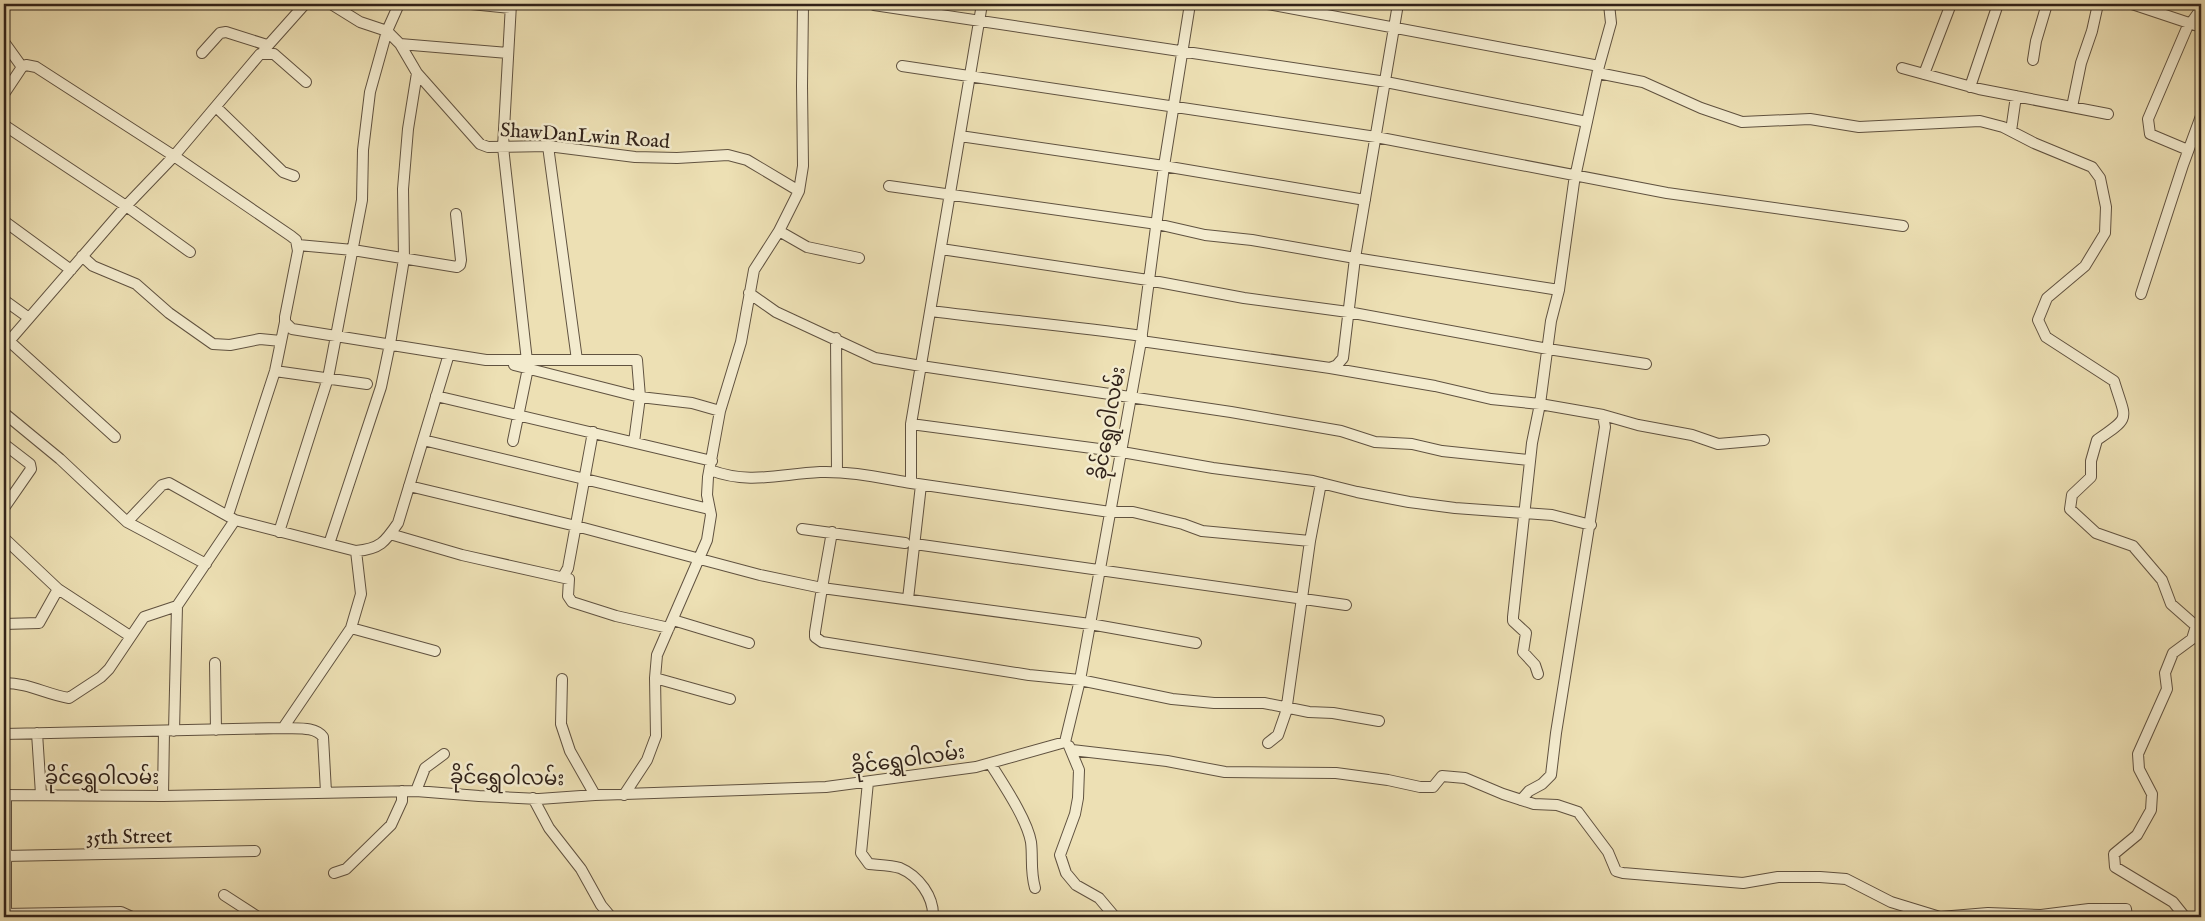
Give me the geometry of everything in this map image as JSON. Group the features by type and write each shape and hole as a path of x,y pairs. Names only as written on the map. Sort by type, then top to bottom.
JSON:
{"street":[{"path":"115,437 6,344 126,206 174,156 305,4"},
{"name":"ShawDanLwin Road","path":"331,4 360,22 387,31 400,44 417,73 480,144 488,147 548,146 635,157 678,158 728,155 747,160 799,191"},
{"path":"279,532 328,378 362,200 362,150 370,92 387,31 399,4"},
{"path":"471,4 511,6 503,147 528,364 513,441"},
{"path":"624,794 648,760 656,736 655,678 657,655 707,540 711,515 706,495 720,411 740,342 754,270 779,231 799,191 804,166 802,86 803,4"},
{"path":"908,599 910,543 916,484 911,424 982,4"},
{"name":"ခိုင်ရွှေဝါလမ်း","path":"5,795 163,796 416,791 533,798 826,787 976,767 1065,742 1080,680 1142,339 1164,166 1184,53 1190,4"},
{"path":"1268,4 1394,27 1599,69 1643,82 1701,108 1742,122 1810,119 1859,126 1980,121 2011,131 2092,167 2100,178 2106,207 2105,233 2085,266 2047,298 2038,320 2046,338 2114,381 2124,416 2123,422 2097,440 2091,461 2091,477 2072,495 2070,509 2096,533 2132,546 2162,580 2171,604 2196,626 2192,639 2173,653 2165,672 2167,689 2138,754 2139,769 2152,794 2151,810 2137,835 2114,854 2115,867 2173,902 2185,917"},
{"path":"1330,368 1337,365 1343,358 1355,258 1398,4"},
{"path":"1538,674 1535,665 1523,653 1526,633 1513,621 1523,512 1548,349 1550,320 1559,290 1576,176 1587,122 1611,23 1609,4"},
{"path":"1924,74 1951,4"},
{"path":"1970,87 1998,4"},
{"path":"2033,60 2036,41 2047,4"},
{"path":"2072,107 2081,63 2092,31 2098,4"},
{"path":"2132,4 2194,24"},
{"path":"874,5 1386,82 1587,122"},
{"path":"2188,150 2150,134 2148,119 2201,9"},
{"path":"202,53 220,33 226,32 268,45"},
{"path":"4,42 22,67"},
{"path":"400,44 508,53"},
{"path":"260,54 274,54 306,82"},
{"path":"4,94 22,67 26,65 36,67 174,156 278,227 296,240 298,244 275,371 232,518 206,564 177,606 163,796"},
{"path":"902,66 1376,137 1667,193 1903,226"},
{"path":"1902,68 1970,87 2108,114"},
{"path":"329,544 381,387 390,344 404,259 402,208 408,129 417,73"},
{"path":"2011,131 2016,96"},
{"path":"216,107 283,172 294,176"},
{"path":"2141,294 2188,150 2197,140 2201,116"},
{"path":"4,125 126,206 190,252"},
{"path":"960,136 1164,166 1366,200"},
{"path":"548,146 577,360"},
{"path":"890,186 1054,211 1157,224 1205,235 1252,240 1559,290"},
{"path":"298,244 352,250 457,267 460,265 456,214"},
{"path":"4,221 71,270"},
{"path":"779,231 808,247 859,258"},
{"path":"941,249 1148,280 1244,298 1348,312 1548,349 1646,364"},
{"path":"82,256 93,266 136,284 170,313 213,344 230,345 260,339 281,341"},
{"path":"749,293 776,312 836,338 875,358 1341,431 1375,442 1412,444 1442,451 1530,460"},
{"path":"4,300 29,318"},
{"path":"931,310 998,320 1086,328 1142,339 1330,368 1435,386 1491,399 1540,404 1603,415 1638,425 1692,435 1718,444 1764,440"},
{"path":"285,322 292,328 496,361 528,364 577,360 637,360 640,397 634,442"},
{"path":"836,338 837,472"},
{"path":"127,522 162,485 168,483 232,518 279,532 356,551 368,550 384,543 398,523 448,354"},
{"path":"528,364 640,397 692,403 720,411"},
{"path":"275,371 367,384"},
{"path":"436,396 634,442 711,466 726,476 745,479 837,472 1110,512 1133,512 1183,524 1202,531 1310,540"},
{"path":"4,413 60,459 127,522 206,564"},
{"path":"1521,800 1529,791 1542,784 1551,775 1556,734 1591,525 1605,427 1603,415"},
{"path":"911,424 1122,452 1212,468 1321,482 1357,492 1409,502 1455,508 1552,514 1591,525"},
{"path":"563,577 568,568 593,432"},
{"path":"422,440 709,508"},
{"path":"4,444 30,464 31,469 4,508"},
{"path":"1268,743 1278,735 1286,708 1310,540 1321,482"},
{"path":"409,486 576,526 760,575 822,588 1090,624 1196,642"},
{"path":"802,529 1100,569 1172,582 1346,605"},
{"path":"832,532 814,632 815,636 822,642 1080,680 1172,699 1214,703 1264,703 1286,708 1379,721"},
{"path":"390,534 462,555 569,579 568,596 572,602 616,616 671,624 750,643"},
{"path":"4,538 58,589 130,636"},
{"path":"283,728 351,628 361,594 356,551"},
{"path":"4,624 39,624 58,589"},
{"path":"4,683 20,683 55,696 69,698 101,677 109,669 144,617 177,606"},
{"path":"351,628 435,651"},
{"path":"215,663 216,730"},
{"path":"655,678 730,699"},
{"path":"562,679 561,724 570,751 595,795"},
{"path":"4,734 283,728 313,730 322,735 326,792"},
{"path":"37,733 41,794"},
{"path":"1065,742 1072,750 1079,770 1078,798 1060,855 1066,873 1076,885 1099,898 1115,917"},
{"path":"1072,750 1167,761 1225,772 1336,773 1388,780 1420,787 1433,786 1442,776 1465,778 1534,804 1558,805 1578,812 1608,852 1616,872 1623,874 1743,883 1778,877 1820,877 1846,880 1891,902 1940,917 1988,913 2041,915 2089,909 2126,908 2127,917"},
{"path":"416,791 425,768 444,754"},
{"path":"990,763 1009,794 1031,841 1031,872 1035,888"},
{"path":"868,782 861,853 869,864 900,868 920,881 934,907 933,917"},
{"path":"334,873 346,869 391,825 402,801 402,791"},
{"path":"5,795 5,915 121,912 132,917"},
{"path":"533,798 549,828 581,869 601,905 611,917"},
{"name":"35th Street","path":"5,856 255,851"},
{"path":"224,895 258,917"}]}
